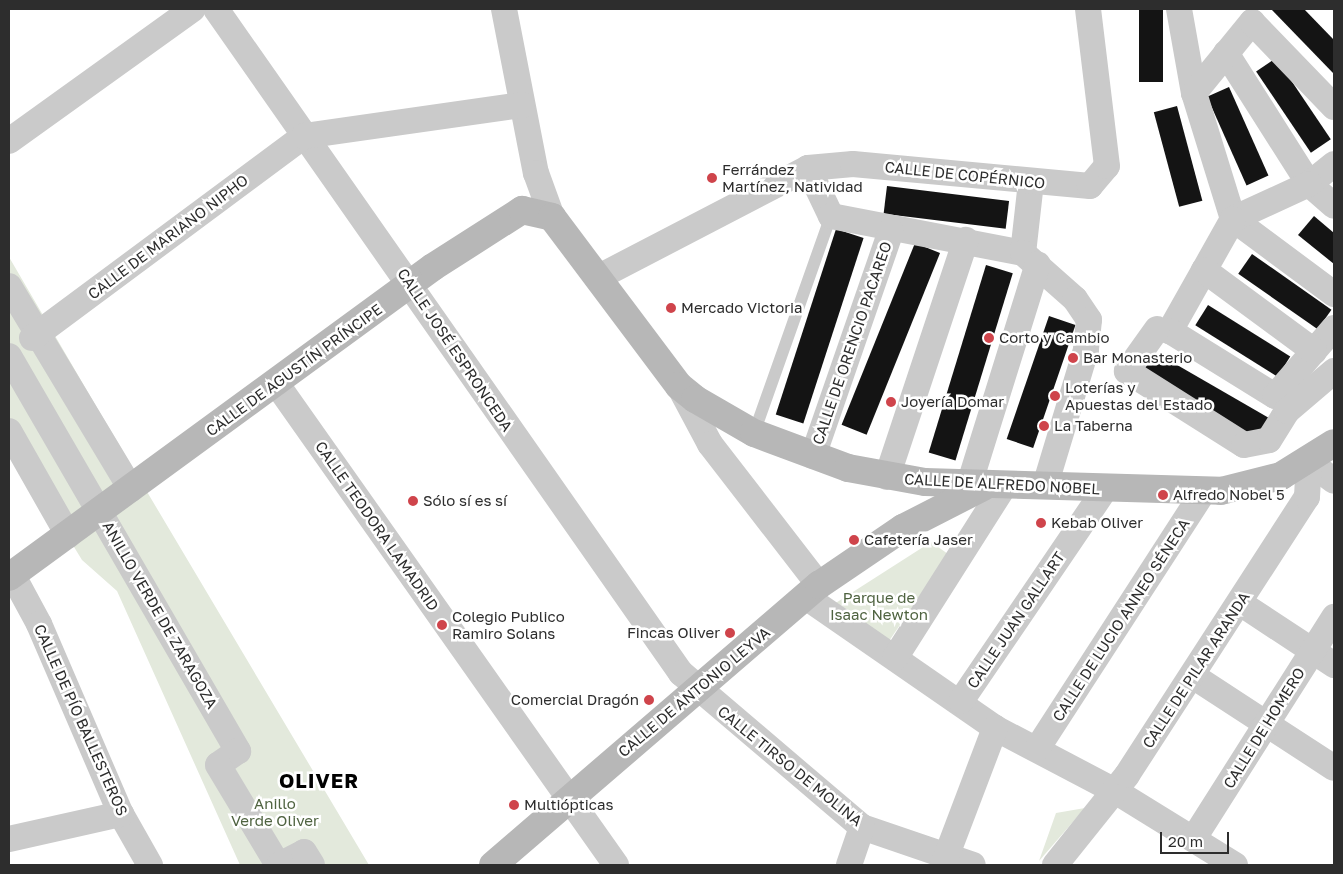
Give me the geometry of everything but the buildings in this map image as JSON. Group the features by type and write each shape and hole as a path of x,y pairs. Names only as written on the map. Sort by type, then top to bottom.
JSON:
{"street":[{"path":"9,141 194,9"},
{"name":"CALLE JOSÉ ESPRONCEDA","path":"216,9 696,689"},
{"path":"504,9 536,174 552,217"},
{"name":"CALLE DE COPÉRNICO","path":"596,278 808,168 853,164 1090,186 1107,166 1088,9"},
{"path":"1179,9 1194,93 1233,219 1334,294"},
{"path":"1194,93 1226,53 1246,16 1334,107"},
{"path":"1226,53 1309,184 1334,206"},
{"path":"304,136 522,105"},
{"name":"CALLE DE MARIANO NIPHO","path":"34,336 304,136"},
{"path":"1334,164 1309,184 1233,219 1204,270 1163,330 1127,371 1244,445 1269,440 1287,412 1334,371"},
{"path":"808,168 831,216 891,230 966,240 1031,259 1075,298 1089,320 1086,350 1045,486"},
{"path":"536,174 522,210 552,217"},
{"path":"895,658 987,484 1031,259 1031,182"},
{"name":"CALLE DE AGUSTÍN PRÍNCIPE","path":"10,576 409,285 522,210"},
{"name":"CALLE DE ALFREDO NOBEL","path":"552,217 679,386 718,415 813,456 893,479 1105,489 1204,491 1262,483 1309,462 1334,443"},
{"name":"CALLE DE ORENCIO PACAREO","path":"813,456 891,230"},
{"path":"903,528 913,505 893,479 966,240"},
{"path":"1204,270 1314,351"},
{"path":"9,286 34,336 131,489"},
{"path":"1163,330 1275,396 1334,328"},
{"name":"ANILLO VERDE DE ZARAGOZA","path":"9,356 238,751 218,765 279,865 304,852 312,865"},
{"name":"CALLE TEODORA LAMADRID","path":"276,383 568,800 616,865"},
{"path":"679,386 710,444 812,591 895,658 961,701 995,728 1115,791 1235,865"},
{"path":"9,431 68,535"},
{"path":"1309,462 1334,481"},
{"name":"CALLE DE PILAR ARANDA","path":"1055,865 1115,791 1193,676 1307,497 1309,462"},
{"name":"CALLE DE ANTONIO LEYVA","path":"493,865 812,591 903,528 987,484"},
{"name":"CALLE JUAN GALLART","path":"961,701 1105,489"},
{"name":"CALLE DE LUCIO ANNEO SÉNECA","path":"1037,749 1204,491"},
{"name":"CALLE DE PÍO BALLESTEROS","path":"10,576 39,624 121,814 150,865"},
{"path":"1240,603 1334,665"},
{"name":"CALLE DE HOMERO","path":"1194,838 1334,617"},
{"path":"1193,676 1268,723 1334,768"},
{"name":"CALLE TIRSO DE MOLINA","path":"696,689 862,826 945,860 973,865"},
{"path":"945,860 995,728"},
{"path":"9,839 121,814"},
{"path":"849,865 862,826"}],"lane":[{"path":"754,432 831,216"}],"green space":[{"name":"Anillo Verde Oliver","path":"9,257 369,865 240,865 117,591 82,560 9,441"},
{"name":"Parque de Isaac Newton","path":"931,542 948,554 887,644 831,606"},
{"path":"1085,808 1039,861 1056,813"}],"place":[{"name":"Ferrández Martínez, Natividad","path":"712,178"},
{"name":"Mercado Victoria","path":"671,308"},
{"name":"Corto y Cambio","path":"989,338"},
{"name":"Bar Monasterio","path":"1073,358"},
{"name":"Loterías y Apuestas del Estado","path":"1055,396"},
{"name":"Joyería Domar","path":"891,402"},
{"name":"La Taberna","path":"1044,426"},
{"name":"Alfredo Nobel 5","path":"1163,495"},
{"name":"Sólo sí es sí","path":"413,501"},
{"name":"Kebab Oliver","path":"1041,523"},
{"name":"Cafetería Jaser","path":"854,540"},
{"name":"Colegio Publico Ramiro Solans","path":"442,625"},
{"name":"Fincas Oliver","path":"730,633"},
{"name":"Comercial Dragón","path":"649,700"},
{"name":"Multiópticas","path":"514,805"}],"district":[{"name":"OLIVER","path":"319,780"}]}
